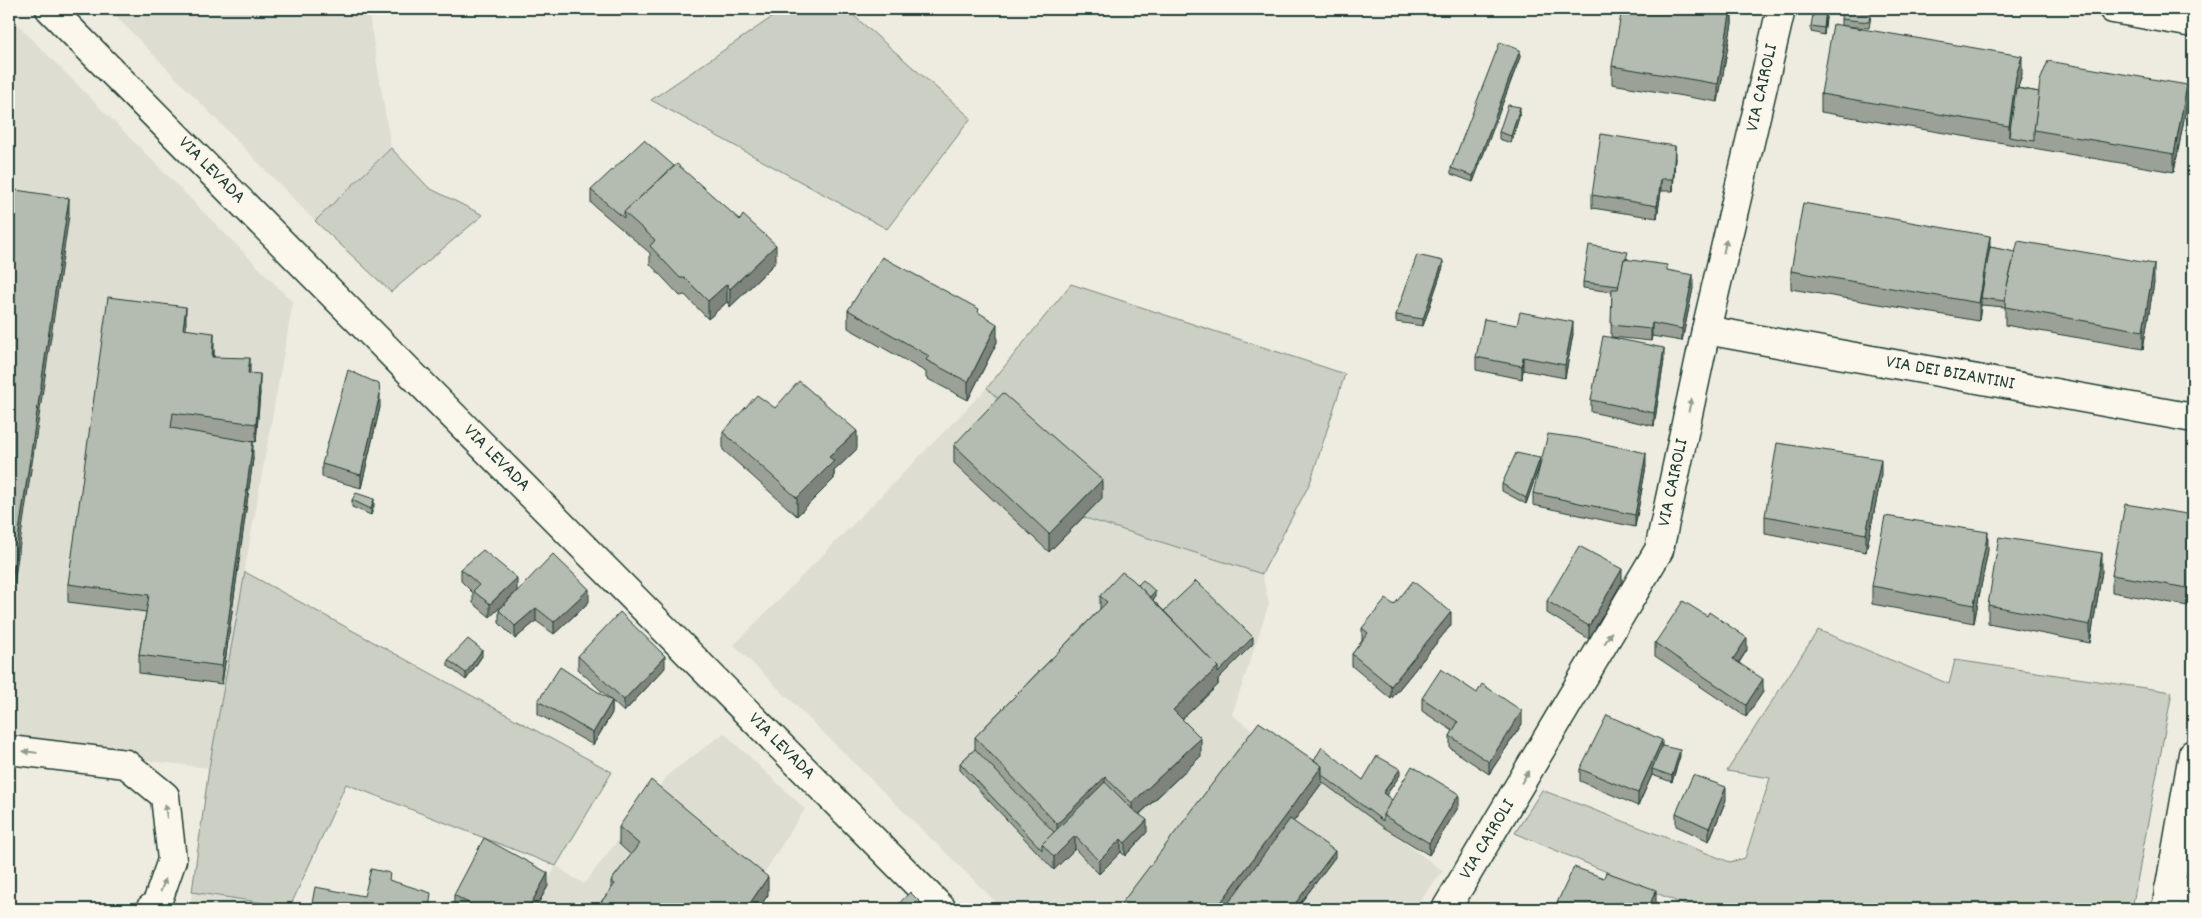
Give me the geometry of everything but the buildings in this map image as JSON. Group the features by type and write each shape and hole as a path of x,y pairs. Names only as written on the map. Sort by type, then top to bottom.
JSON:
{"street":[{"name":"VIA LEVADA","path":"50,9 942,909"},
{"name":"VIA CAIROLI","path":"1446,909 1660,550 1706,330 1781,9"},
{"path":"2113,9 2193,24"},
{"name":"VIA DEI BIZANTINI","path":"1706,330 2193,418"},
{"path":"9,750 126,764 164,796 172,860 157,903 150,909"},
{"path":"2176,897 2193,754"}],"shaded area":[{"path":"109,9 368,9 391,148 315,221"},
{"path":"784,9 846,9 971,118 887,229 651,100"},
{"path":"9,16 293,302 209,768 9,744"},
{"path":"391,148 429,188 483,215 391,292 315,221"},
{"path":"1071,284 1345,374 1310,483 1262,574 1082,517 1101,498 987,388"},
{"path":"987,388 1102,498 1083,518 1262,574 1269,604 1232,715 1443,871 1414,909 1003,909 734,645"},
{"path":"245,572 612,772 556,866 346,784 290,907 192,892 209,768"},
{"path":"1818,630 1949,684 1955,660 2172,692 2132,909 1694,909 1515,833 1542,790 1730,862 1745,858 1770,778 1727,771"},
{"path":"724,733 805,809 741,909 533,909 556,866 584,884 669,774"},
{"path":"192,892 290,907 302,909 190,909"}]}
